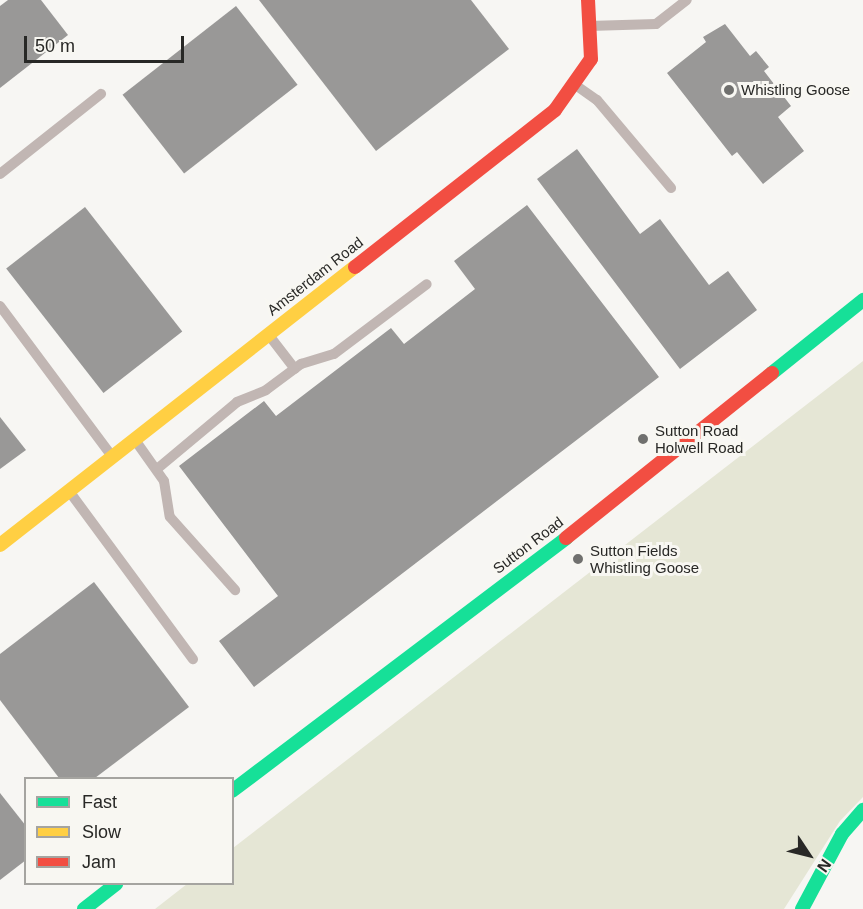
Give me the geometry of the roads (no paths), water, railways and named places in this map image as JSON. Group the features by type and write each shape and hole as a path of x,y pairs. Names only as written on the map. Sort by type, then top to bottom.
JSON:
{"street":[{"name":"Amsterdam Road","path":"0,545 555,110 591,59 588,0"},
{"name":"Sutton Road","path":"234,789 605,508 863,300"},
{"name":"Sutton Road","path":"839,318 863,311"},
{"path":"802,909 842,834 863,810"},
{"path":"84,909 115,885"}],"lane":[{"path":"589,26 656,24 687,0"},
{"path":"573,84 597,100 671,188"},
{"path":"0,174 101,94"},
{"path":"157,470 237,402 266,390 295,369 334,354 427,285"},
{"path":"0,306 113,456"},
{"path":"268,334 295,369"},
{"path":"134,440 164,481 170,517 234,591"},
{"path":"69,491 193,659"}],"place":[{"name":"Whistling Goose","path":"729,90"},
{"name":"Sutton Road Holwell Road","path":"643,439"},
{"name":"Sutton Fields Whistling Goose","path":"578,559"}]}
